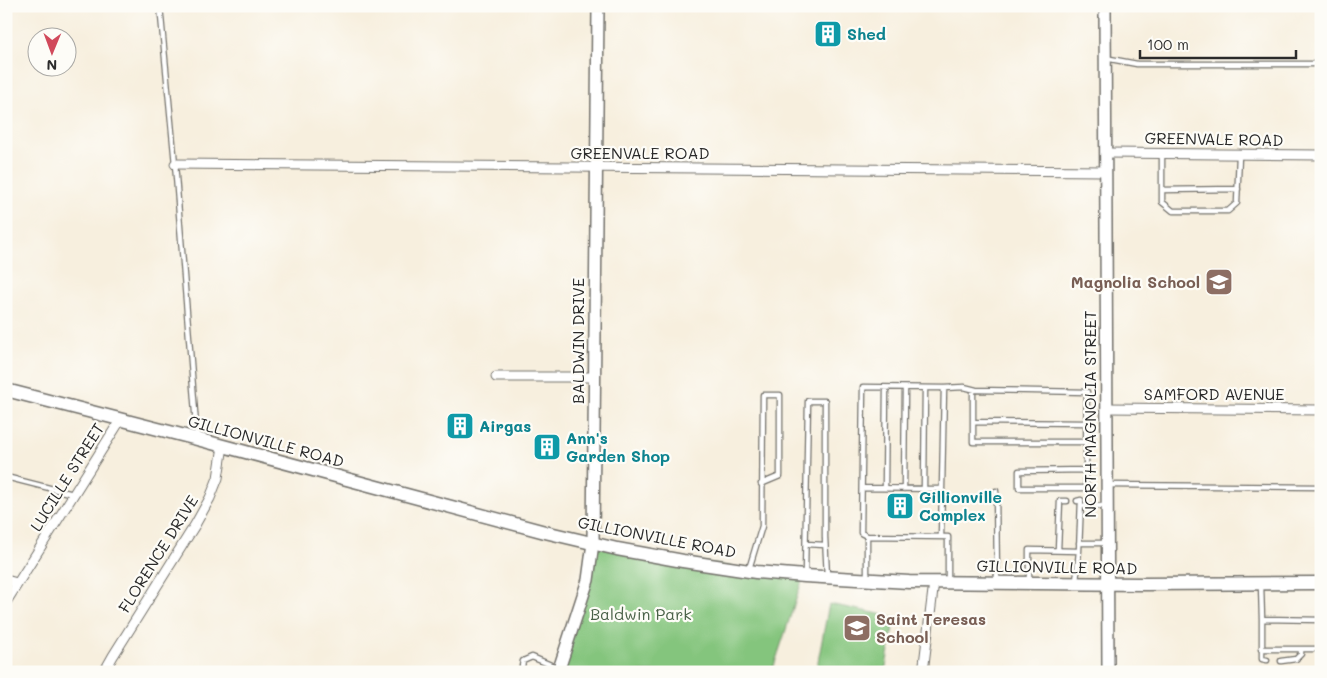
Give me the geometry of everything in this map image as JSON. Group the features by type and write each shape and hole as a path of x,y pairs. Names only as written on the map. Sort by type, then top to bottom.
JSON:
{"main road":[{"name":"GILLIONVILLE ROAD","path":"6,390 593,543 683,561 749,571 827,578 934,582 1076,584 1321,583"}],"street":[{"name":"BALDWIN DRIVE","path":"559,670 588,580 593,543 598,6"},
{"name":"NORTH MAGNOLIA STREET","path":"1105,6 1108,672"},
{"name":"GREENVALE ROAD","path":"1106,154 1321,156"},
{"name":"GREENVALE ROAD","path":"175,164 1106,171"},
{"path":"496,376 594,377"},
{"name":"SAMFORD AVENUE","path":"1108,408 1321,410"},
{"name":"LUCILLE STREET","path":"6,602 121,419"},
{"name":"FLORENCE DRIVE","path":"104,672 210,498 218,478 224,446"},
{"path":"6,580 18,583"},
{"path":"923,672 934,582"}],"lane":[{"path":"160,6 197,439"},
{"path":"1105,58 1137,64 1321,64"},
{"path":"1162,154 1162,202 1173,211 1228,211 1237,203 1239,155"},
{"path":"1162,190 1238,189"},
{"path":"948,582 948,537 867,536 861,533 863,387 964,387 973,390 1087,392 1086,488 1019,488 1019,471 1086,470"},
{"path":"884,488 886,388"},
{"path":"904,489 905,388"},
{"path":"924,489 925,388"},
{"path":"941,537 944,388"},
{"path":"973,390 974,442 1086,442"},
{"path":"749,571 762,526 762,484 764,395 780,395 780,476 762,484"},
{"path":"805,576 808,401 825,401 825,545 827,578"},
{"path":"973,422 1086,423"},
{"path":"6,477 74,494"},
{"path":"1107,485 1321,487"},
{"path":"862,488 942,489"},
{"path":"996,492 997,583"},
{"path":"1076,584 1079,551 1079,513 1081,506 1081,500 1077,500"},
{"path":"1058,550 1060,501 1067,501"},
{"path":"1081,506 1106,506"},
{"path":"1059,512 1067,513"},
{"path":"1059,526 1066,526"},
{"path":"867,536 868,580"},
{"path":"1079,543 1106,543"},
{"path":"806,544 825,545"},
{"path":"1028,583 1029,550 1079,551"},
{"path":"1261,584 1261,649 1262,659 1266,660"},
{"path":"1262,619 1321,620"},
{"path":"1261,649 1321,649"},
{"path":"1281,661 1296,659 1301,654 1300,649"},
{"path":"521,672 524,662 532,657 559,670"}],"green space":[{"name":"Baldwin Park","path":"594,545 803,578 772,672 560,672"},
{"path":"829,604 895,617 885,672 816,672"}],"place":[{"name":"Shed","path":"828,34"},
{"name":"Magnolia School","path":"1219,282"},
{"name":"Airgas","path":"460,426"},
{"name":"Ann's Garden Shop","path":"547,447"},
{"name":"Gillionville Complex","path":"900,506"},
{"name":"Saint Teresas School","path":"857,628"}]}
